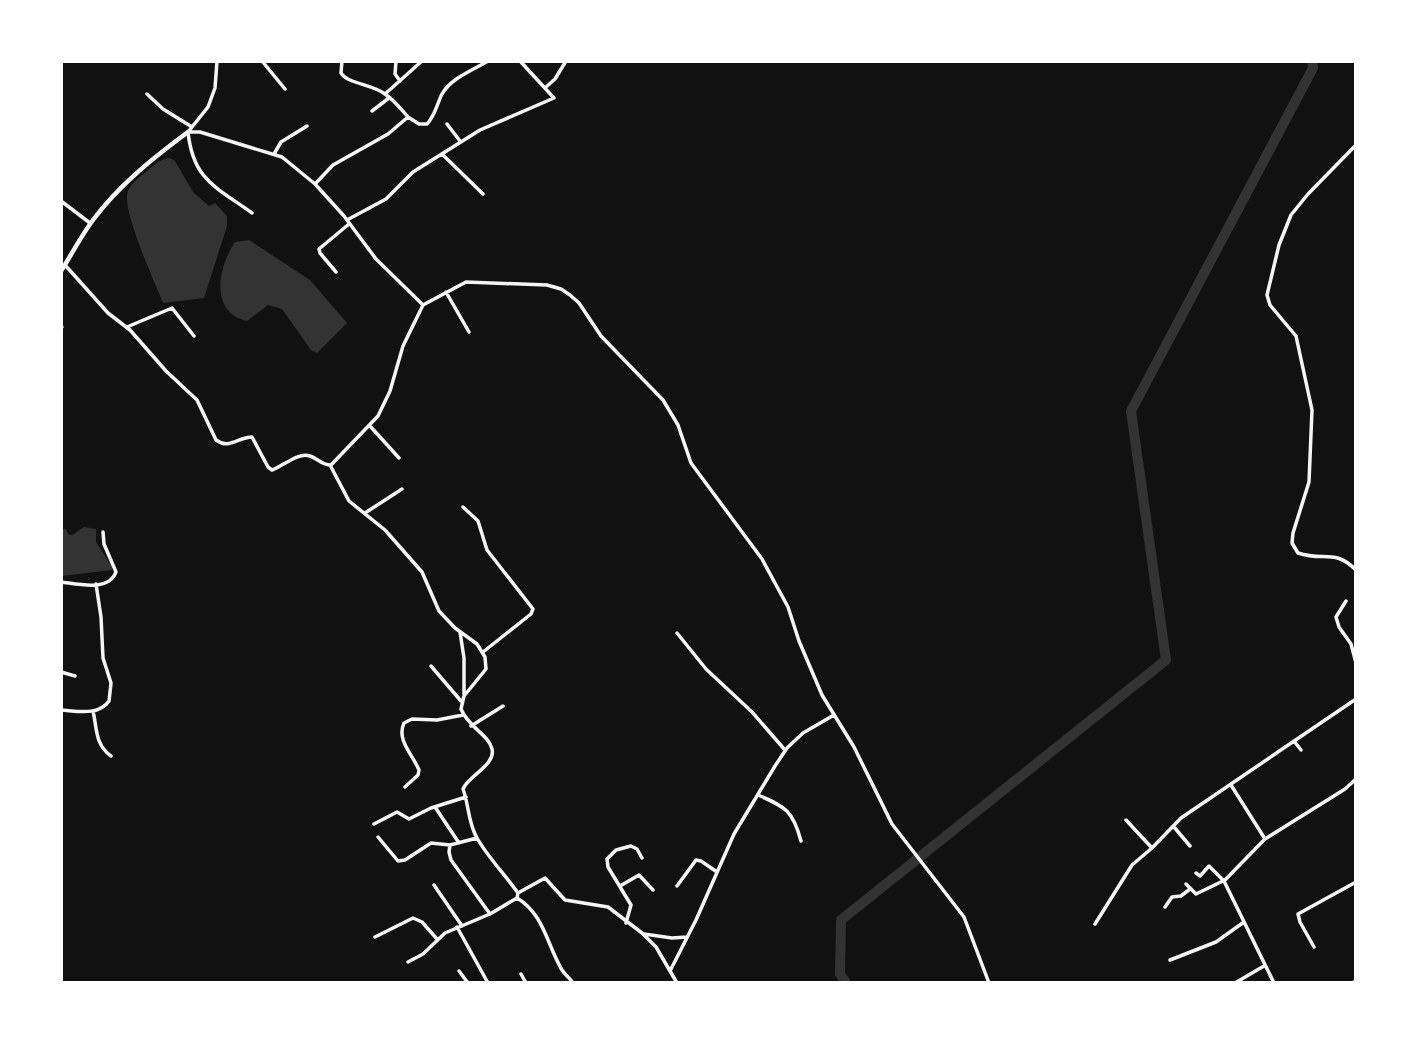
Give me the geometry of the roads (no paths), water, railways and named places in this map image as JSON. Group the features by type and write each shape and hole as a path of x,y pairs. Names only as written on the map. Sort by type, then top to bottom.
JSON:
{"street":[{"path":"217,61 213,94 208,107 188,132 138,172 106,203 90,223 62,269 127,328 166,372 197,400 216,440 229,444 252,437 272,470 303,455 330,465 370,426 382,409 390,391 402,346 424,305 467,282 547,285 561,289 579,303 601,336 663,400 678,425 691,463 762,559 788,607 822,695 854,747 892,824 964,917 989,983"},
{"path":"262,61 285,89"},
{"path":"342,61 341,73 345,79 366,84 387,96 419,124 427,124 443,91 449,85 488,61"},
{"path":"396,61 395,74 400,81"},
{"path":"372,111 422,61"},
{"path":"336,272 319,249 348,222 386,199 413,172 460,141 554,98 520,61"},
{"path":"545,88 555,79 566,61"},
{"path":"147,94 163,109 192,127"},
{"path":"315,184 333,165 388,134 408,117"},
{"path":"447,124 460,141"},
{"path":"274,154 281,142 307,126"},
{"path":"188,132 200,132 274,154 315,184 376,260 424,305"},
{"path":"188,132 190,150 197,170 252,213"},
{"path":"1356,145 1308,194 1292,215 1279,245 1267,295 1270,305 1296,336 1312,410 1309,482 1292,542 1298,554 1339,557 1356,570"},
{"path":"442,154 482,194"},
{"path":"61,201 90,223"},
{"path":"446,292 469,332"},
{"path":"127,328 172,308 194,337"},
{"path":"370,426 399,458"},
{"path":"330,465 349,501 386,530 422,572 439,611 483,652 486,669 461,702"},
{"path":"365,513 402,489"},
{"path":"463,507 478,521 487,550 533,610 483,652"},
{"path":"61,582 96,584 112,581 116,572 104,544 103,533"},
{"path":"61,710 93,711 105,707 111,695 111,683 103,658 102,617 96,584"},
{"path":"1346,601 1336,617 1339,627 1351,644 1356,663"},
{"path":"460,632 464,658 464,696"},
{"path":"677,633 706,669 752,712 785,750"},
{"path":"430,666 461,702 463,715 487,740 493,753 489,761 463,787 477,838 517,896 534,912 562,970 573,983"},
{"path":"61,672 75,676"},
{"path":"1095,924 1132,865 1192,809 1356,699"},
{"path":"471,726 503,706"},
{"path":"93,711 98,743 111,756"},
{"path":"405,787 418,775 419,770 402,740 404,723 412,719 437,720 463,715"},
{"path":"670,971 734,834 785,750 803,733 834,715"},
{"path":"1294,741 1301,750"},
{"path":"1186,884 1196,894 1224,881 1265,839 1345,789 1356,779"},
{"path":"1231,785 1265,839"},
{"path":"757,794 787,809 797,825 801,841"},
{"path":"374,824 397,812 409,819 466,797"},
{"path":"435,807 460,843"},
{"path":"1126,820 1152,848"},
{"path":"1174,827 1190,846"},
{"path":"378,837 398,861 405,860 431,843 450,845 477,838"},
{"path":"450,845 451,860 490,914"},
{"path":"626,923 631,905 608,867 608,856 616,850 631,846 635,847 642,858"},
{"path":"677,886 696,860 717,872"},
{"path":"1196,873 1200,876 1209,866 1224,881 1274,983"},
{"path":"620,886 639,875 653,890"},
{"path":"408,962 423,954 438,939 490,914 545,878 565,900 608,907 642,933 656,947 677,983"},
{"path":"1314,947 1298,914 1356,883"},
{"path":"434,885 460,927 488,983"},
{"path":"1166,906 1172,897 1181,896 1190,889"},
{"path":"376,937 413,918 422,922 438,939"},
{"path":"1171,960 1216,942 1244,922"},
{"path":"642,933 672,938 687,937"},
{"path":"1235,983 1264,966"},
{"path":"459,971 468,983"},
{"path":"521,974 526,983"}],"waterway":[{"path":"846,983 840,974 841,920 1166,660 1131,411 1313,68 1312,61"}]}
